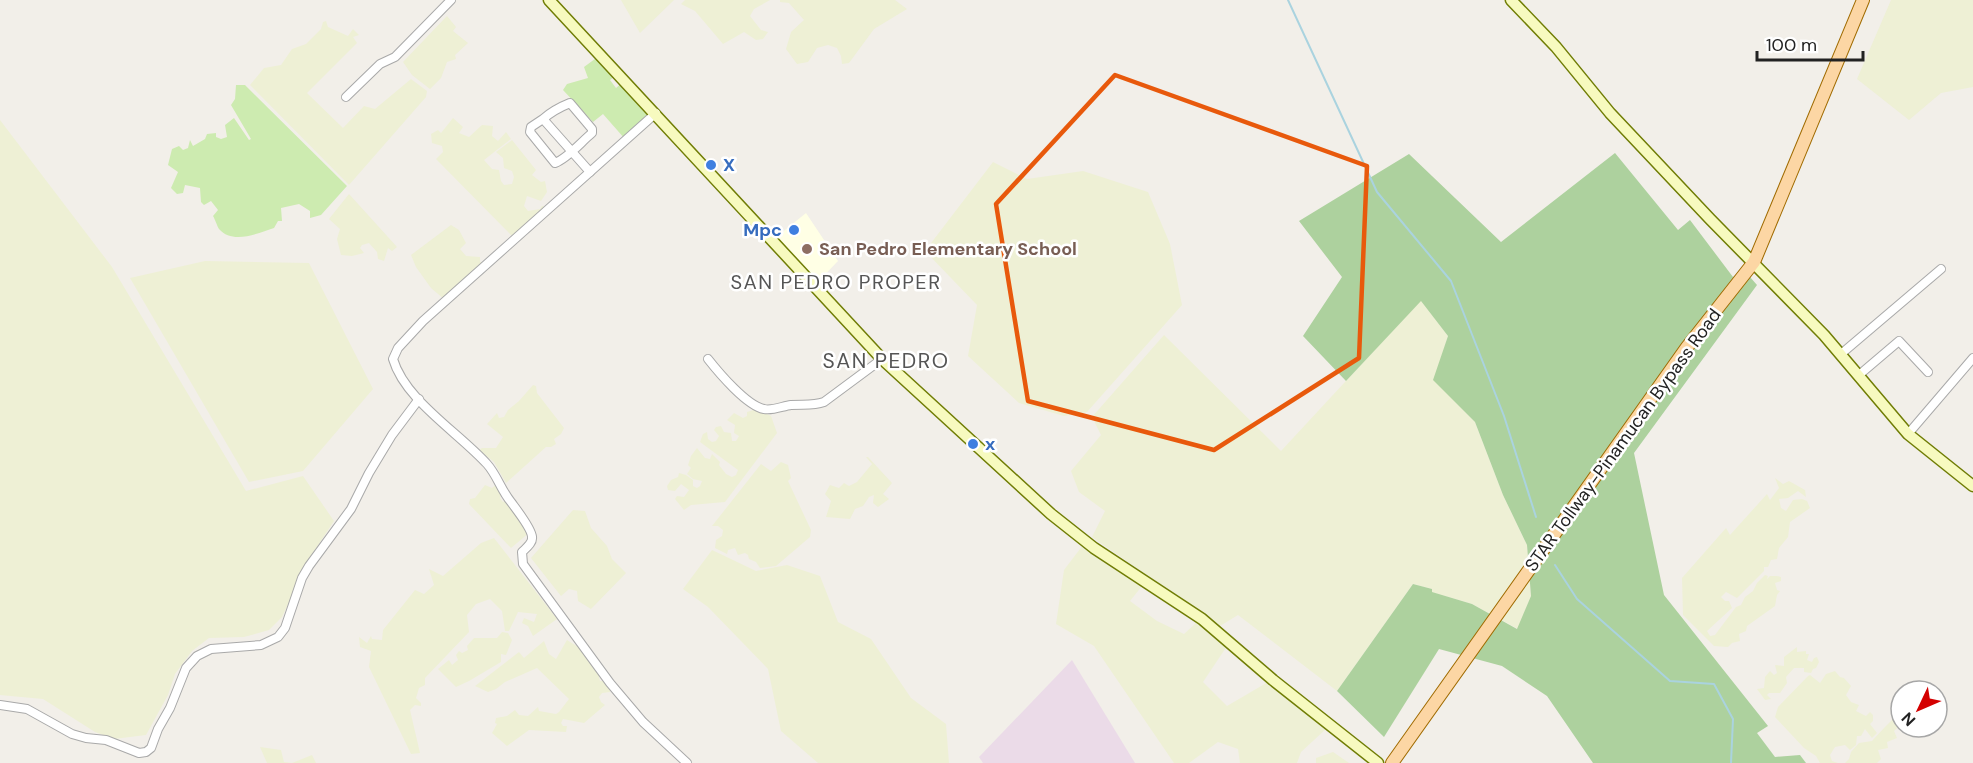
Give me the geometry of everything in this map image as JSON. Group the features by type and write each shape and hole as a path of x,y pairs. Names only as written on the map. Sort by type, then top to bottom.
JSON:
{"main road":[{"name":"STAR Tollway-Pinamucan Bypass Road","path":"1392,763 1687,346 1754,262 1863,0"}],"street":[{"path":"346,97 380,64 392,60 451,0"},
{"path":"549,0 882,359 1051,514 1094,548 1202,619 1273,680 1378,763"},
{"path":"1511,0 1556,47 1610,112 1841,354 1908,434 1973,486"},
{"path":"570,103 592,129 592,133 559,163 555,163 530,132 531,127 543,119 552,111 559,110 570,103"},
{"path":"656,113 423,321 398,348 393,359 396,372 419,399 486,463 496,476 507,498 532,534 531,542 522,552 523,564 610,683 643,722 687,763"},
{"path":"543,119 590,172"},
{"path":"1841,354 1941,269"},
{"path":"1859,375 1899,341 1928,372"},
{"path":"1908,434 1973,358"},
{"path":"708,360 755,406 769,409 783,406 816,405 824,402 882,359"},
{"path":"0,705 27,709 72,734 106,740 138,753 146,752 151,748 186,668 197,656 211,649 261,645 278,637 285,628 302,578 309,566 351,509 392,435 419,399"},
{"path":"672,763 679,756"}],"highlighted area":[{"path":"1115,75 1367,166 1359,358 1214,450 1028,401 996,204"}],"shaded area":[{"path":"621,0 674,0 640,33"},
{"path":"685,0 770,0 754,9 750,16 761,30 768,32 763,39 756,40 744,32 723,44 695,11 681,4"},
{"path":"780,0 895,0 907,9 874,29 849,63 842,64 837,48 828,45 817,48 808,62 797,64 786,49 791,32 804,20 789,3 780,2"},
{"path":"1891,0 1973,0 1973,87 1941,93 1909,120 1857,79"},
{"path":"447,16 456,27 453,31 468,43 455,55 456,59 447,62 441,78 430,89 412,75 403,62"},
{"path":"326,21 328,27 348,36 353,29 359,35 353,37 357,43 307,93 343,128 364,106 375,109 411,79 427,91 426,97 349,185 250,85 264,68 281,65 292,49 306,44"},
{"path":"453,118 463,127 459,133 469,137 482,125 493,126 492,136 498,141 506,132 511,139 484,160 492,169 499,170 504,185 512,184 514,177 512,171 504,168 503,158 496,152 512,140 536,170 532,175 541,182 545,181 547,192 541,201 527,196 524,206 528,211 540,209 542,206 548,207 512,236 436,159 443,152 442,146 432,143 431,134 438,130 441,133"},
{"path":"0,120 112,267 246,491 303,476 334,521 311,556 282,617 269,630 244,637 209,638 192,651 175,674 168,695 146,735 114,739 95,732 43,699 0,695"},
{"path":"993,162 1027,179 1083,171 1148,192 1170,244 1182,305 1087,412 1064,416 1019,403 968,356 977,305 925,251"},
{"path":"349,194 397,247 392,251 388,248 384,261 378,259 377,252 369,243 360,248 364,253 352,256 341,255 337,239 340,229 329,219"},
{"name":"San Pedro Elementary School","path":"806,213 838,261 817,283 775,238"},
{"path":"451,225 459,230 466,243 460,249 466,256 480,257 480,262 485,262 444,299 431,288 416,267 411,255"},
{"path":"205,261 309,263 373,389 303,471 249,482 130,278"},
{"path":"1421,300 1448,336 1434,380 1475,422 1503,495 1527,545 1531,596 1518,629 1472,604 1413,584 1337,691 1238,615 1220,626 1092,537 1105,511 1079,492 1071,471 1101,435 1092,417 1164,335 1281,451"},
{"path":"533,385 536,386 537,393 564,428 561,434 554,439 556,444 546,447 506,483 494,462 479,450 496,448 503,437 487,424 497,413 499,418 504,417"},
{"path":"757,409 771,416 777,433 725,502 691,505 684,510 675,499 677,496 684,497 689,490 681,484 675,491 668,490 667,486 671,480 678,477 679,473 693,480 693,486 697,488 700,486 702,481 693,479 687,474 691,468 688,465 691,456 697,448 705,458 710,459 712,454 720,462 719,465 726,474 732,477 738,470 700,442 703,434 707,432 708,439 712,442 716,441 719,436 714,430 721,426 724,432 731,433 732,441 736,441 739,436 734,433 735,425 727,420 734,413 743,418 747,416 747,412"},
{"path":"866,457 892,483 883,494 889,499 878,507 873,503 874,495 869,497 863,506 855,509 850,519 826,517 831,501 825,494 830,485 839,488 844,483 849,486 857,482 872,464"},
{"path":"781,462 788,465 791,478 788,481 811,530 810,537 776,566 760,568 745,553 738,555 735,548 728,550 727,554 715,548 716,540 722,536 723,530 718,526 712,526 761,464 771,471"},
{"path":"1775,478 1783,484 1789,481 1805,490 1806,497 1798,491 1788,498 1779,499 1781,508 1786,511 1793,500 1802,499 1807,501 1810,508 1790,522 1788,537 1779,548 1777,559 1771,560 1768,567 1764,567 1764,571 1737,598 1726,592 1721,597 1729,601 1732,608 1707,631 1710,636 1715,635 1765,575 1768,576 1767,579 1770,576 1781,577 1781,581 1775,583 1777,590 1780,591 1775,606 1747,626 1746,631 1739,634 1740,641 1728,647 1714,646 1683,615 1682,578 1726,528 1730,535 1767,494 1770,500 1779,488"},
{"path":"498,483 502,493 500,498 503,502 507,499 529,533 511,548 469,504 470,499 475,498 485,485 492,488"},
{"path":"573,510 585,511 591,528 607,546 612,559 626,573 591,609 578,601 577,591 569,589 561,596 531,558"},
{"path":"494,538 557,619 533,636 528,626 522,623 524,618 534,622 537,614 518,612 509,631 505,631 502,611 490,599 476,604 467,615 469,632 425,678 425,685 419,688 416,698 421,706 415,705 410,710 420,753 411,754 369,667 371,651 360,647 359,637 367,643 371,636 372,639 382,640 383,630 415,590 424,594 434,585 429,569 443,576 481,543"},
{"path":"1083,545 1142,586 1130,601 1157,621 1184,634 1197,622 1227,646 1203,682 1227,706 1268,682 1326,729 1301,752 1297,763 1240,763 1238,749 1218,742 1189,763 1174,763 1094,646 1056,624 1064,570"},
{"path":"712,550 756,571 787,565 820,576 838,622 871,639 911,698 946,724 949,763 818,763 781,731 768,669 708,607 683,589"},
{"path":"502,632 508,633 512,640 506,655 501,654 501,662 469,681 456,687 438,669 449,660 452,665 458,660 456,655 459,651 462,653 468,650 467,646 474,638 497,638"},
{"path":"567,640 578,647 582,645 601,674 600,681 603,681 610,690 599,697 605,705 584,723 563,719 561,723 567,726 566,732 529,730 507,746 492,733 497,724 495,723 496,718 507,716 515,710 519,715 528,716 538,707 539,711 556,714 569,699 537,668 488,692 475,686 519,652 524,658 544,641 549,654 556,659"},
{"path":"1797,647 1797,652 1806,651 1806,654 1809,654 1807,660 1812,662 1817,657 1819,662 1816,668 1811,673 1804,672 1804,668 1794,668 1786,677 1787,683 1780,693 1769,693 1767,695 1771,699 1765,700 1757,689 1764,688 1765,677 1770,671 1774,675 1777,673 1775,665 1784,666 1784,657"},
{"path":"1072,660 1135,763 983,763 979,757"},
{"path":"1835,671 1851,686 1846,695 1851,702 1859,705 1856,711 1866,716 1870,712 1873,715 1873,721 1870,724 1877,733 1872,738 1865,729 1861,736 1857,736 1856,745 1850,750 1845,745 1835,747 1830,755 1832,761 1838,763 1820,763 1816,756 1804,748 1775,717 1778,707 1808,676 1810,675 1820,683 1826,674"},
{"path":"1889,723 1889,739 1894,739 1887,742 1888,748 1878,750 1881,759 1877,763 1845,763 1859,743 1872,741"},
{"path":"260,747 281,750 284,762 292,763 267,763"},
{"path":"1333,752 1349,763 1316,763 1316,758"},
{"path":"312,755 316,763 292,763"}],"green space":[{"path":"599,56 616,75 610,80 616,88 623,82 652,114 625,139 603,114 593,122 563,90 567,84 588,78 584,67"},
{"path":"236,85 245,85 347,186 321,215 310,218 310,211 299,204 281,208 282,221 278,221 274,228 253,235 231,236 218,228 213,216 218,210 211,201 204,205 201,202 200,188 185,185 183,193 177,194 171,188 178,172 168,165 172,149 179,146 183,150 188,148 190,140 193,146 205,139 207,134 216,133 216,137 221,139 227,137 225,125 234,118 249,140 251,139 231,105 235,99"},
{"path":"1615,153 1678,230 1690,220 1733,277 1743,269 1757,285 1634,453 1664,595 1768,726 1757,733 1775,757 1800,755 1806,763 1593,763 1547,696 1502,666 1439,649 1384,737 1337,691 1413,584 1472,604 1517,629 1531,596 1527,545 1503,495 1475,422 1433,380 1448,336 1421,301 1346,381 1303,336 1342,277 1299,221 1409,154 1501,242"}],"waterway":[{"path":"1288,0 1377,192 1451,281 1504,416 1536,517"},
{"path":"1555,565 1577,599 1670,681 1714,684 1733,719 1731,763"}],"place":[{"name":"X","path":"711,165"},
{"name":"Mpc","path":"794,230"},
{"name":"San Pedro Elementary School","path":"807,249"},
{"name":"x","path":"973,444"}],"district":[{"name":"SAN PEDRO PROPER","path":"836,282"},
{"name":"SAN PEDRO","path":"886,361"}]}
